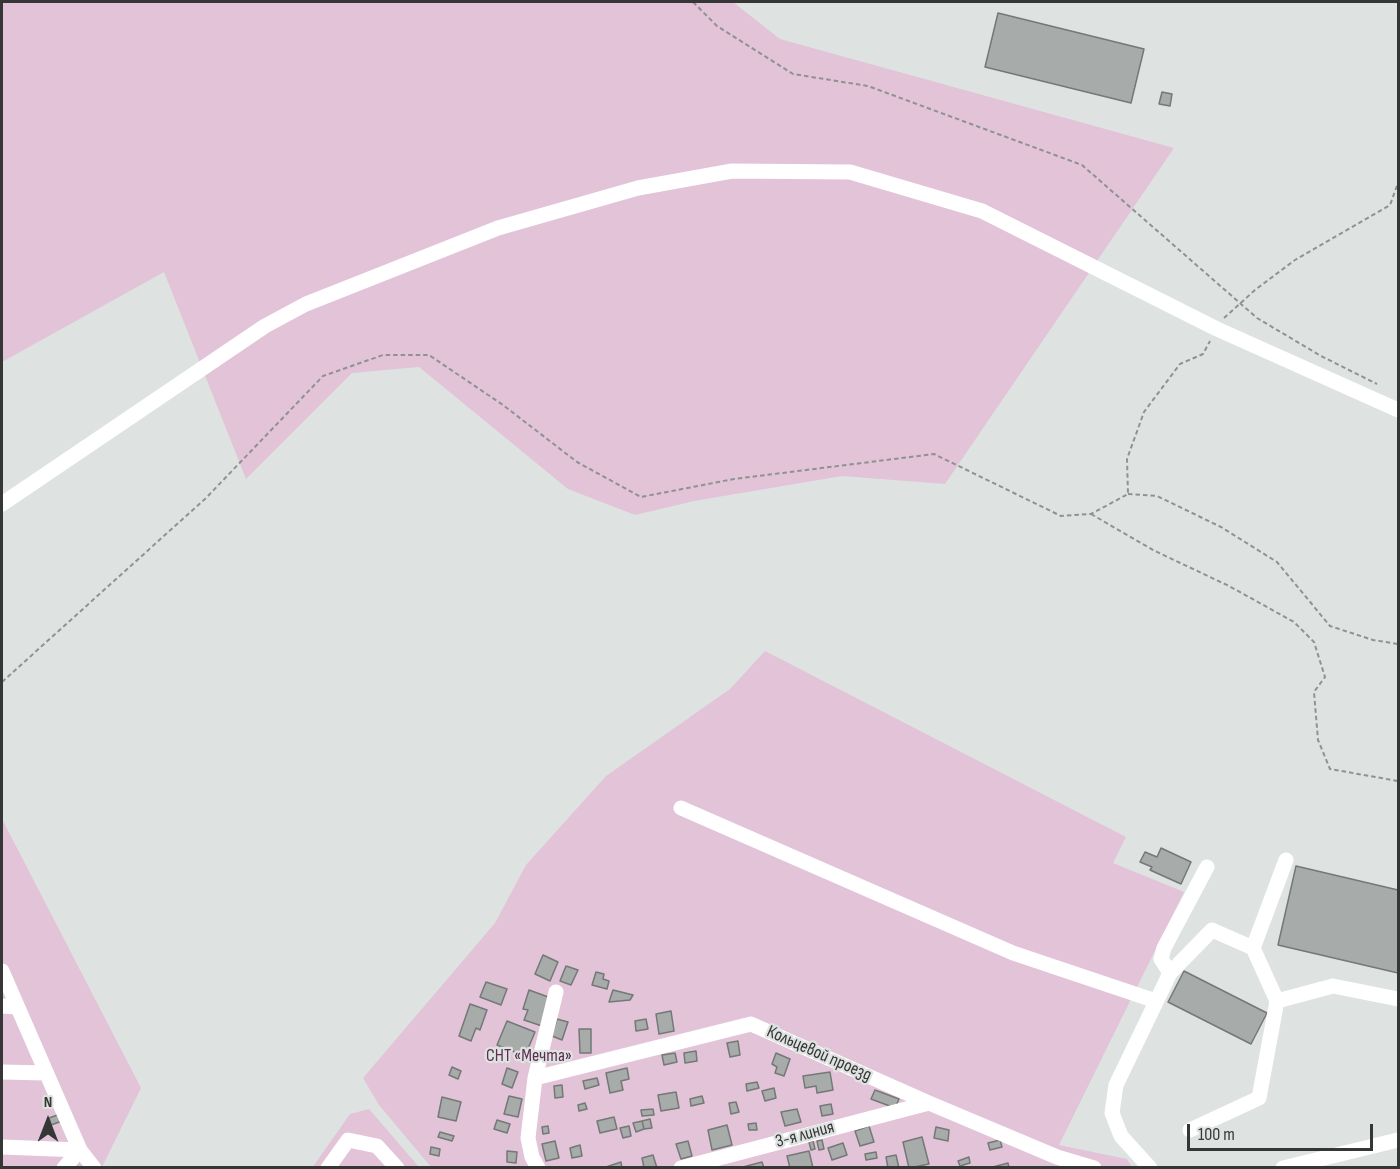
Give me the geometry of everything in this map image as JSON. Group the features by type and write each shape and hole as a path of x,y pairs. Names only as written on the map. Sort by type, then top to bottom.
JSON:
{"street":[{"path":"2,504 265,326 306,304 498,228 638,188 732,171 850,172 982,211 1217,329 1398,410"},
{"path":"681,808 1013,953 1156,1001"},
{"path":"1253,948 1286,860"},
{"path":"1170,973 1161,959 1164,948 1207,867"},
{"path":"1150,1167 1120,1136 1112,1113 1116,1085 1170,973 1212,930 1253,948 1277,1001 1259,1098 1190,1130"},
{"path":"2,971 80,1150 94,1167"},
{"path":"1277,1001 1333,986 1398,999"},
{"path":"538,1167 532,1158 528,1138 535,1078 556,992"},
{"path":"2,1006 17,1007"},
{"name":"Кольцевой проезд","path":"535,1078 752,1024 1057,1157 1094,1167"},
{"path":"2,1072 46,1073"},
{"name":"3-я линия","path":"681,1167 929,1103"},
{"path":"328,1167 348,1140 377,1146 396,1167"},
{"path":"1283,1167 1398,1140"},
{"path":"2,1148 80,1150"},
{"path":"64,1167 80,1150"}],"path":[{"path":"693,2 717,26 793,74 868,86 1082,165 1257,318 1379,385"},
{"path":"1128,494 1127,459 1144,412 1180,364 1203,354 1223,320 1241,302 1295,260 1390,205 1398,183"},
{"path":"2,682 206,498 323,375 383,355 429,355 503,405 577,462 641,497 734,479 934,454 1061,516 1091,514 1128,494 1157,496 1221,527 1277,562 1330,626 1373,640 1398,644"},
{"path":"1091,514 1155,551 1229,586 1294,622 1314,642 1325,677 1314,692 1318,740 1330,769 1398,781"}],"green space":[{"path":"2,2 733,2 780,39 1174,148 945,484 842,476 694,501 635,515 568,489 419,367 352,373 246,479 164,272 2,362"},
{"name":"СНТ «Мечта»","path":"765,651 1126,837 1113,863 1184,892 1059,1145 1127,1159 1132,1167 431,1167 379,1105 363,1078 495,923 526,865 606,776 730,689"},
{"path":"2,819 141,1088 102,1167 2,1167"},
{"path":"369,1109 419,1167 312,1168 350,1114"}],"building":[{"path":"998,13 1144,49 1131,103 985,67"},
{"path":"1162,92 1172,94 1170,106 1159,104"},
{"path":"1161,848 1191,862 1181,884 1150,870 1152,867 1140,862 1145,852 1157,857"},
{"path":"1296,866 1398,890 1398,973 1278,945"},
{"path":"543,955 558,962 550,981 535,974"},
{"path":"566,966 578,970 571,985 560,981"},
{"path":"1184,971 1267,1013 1251,1044 1168,1002"},
{"path":"596,972 604,974 603,979 609,981 607,989 592,985"},
{"path":"486,982 507,989 501,1005 480,997"},
{"path":"529,990 551,998 542,1026 524,1020 528,1010 523,1009"},
{"path":"613,990 633,995 630,1000 609,1002"},
{"path":"470,1004 487,1010 480,1030 476,1028 471,1041 459,1036"},
{"path":"671,1011 674,1031 659,1034 656,1014"},
{"path":"557,1019 568,1022 562,1040 552,1036"},
{"path":"646,1019 648,1029 636,1031 635,1021"},
{"path":"507,1021 535,1032 525,1056 497,1045"},
{"path":"579,1029 591,1029 591,1053 580,1053"},
{"path":"738,1041 740,1055 730,1057 727,1043"},
{"path":"696,1051 697,1061 685,1063 684,1053"},
{"path":"675,1053 677,1062 664,1065 662,1055"},
{"path":"776,1053 790,1059 784,1076 775,1073 777,1067 772,1064"},
{"path":"452,1067 461,1071 458,1079 449,1075"},
{"path":"507,1068 518,1072 512,1088 502,1084"},
{"path":"627,1068 629,1079 621,1081 623,1090 610,1093 606,1073"},
{"path":"830,1072 833,1090 817,1093 816,1086 805,1088 803,1076"},
{"path":"597,1078 599,1085 585,1089 583,1081"},
{"path":"757,1082 759,1088 747,1091 746,1084"},
{"path":"562,1085 563,1097 555,1098 554,1086"},
{"path":"774,1088 776,1098 765,1101 762,1091"},
{"path":"875,1090 899,1099 895,1108 871,1099"},
{"path":"676,1092 679,1108 661,1111 658,1095"},
{"path":"509,1096 522,1099 518,1117 504,1114"},
{"path":"702,1096 704,1103 691,1106 690,1099"},
{"path":"442,1097 461,1102 456,1121 438,1117"},
{"path":"736,1102 739,1112 731,1114 729,1103"},
{"path":"585,1103 587,1109 579,1111 578,1105"},
{"path":"831,1104 833,1114 822,1116 820,1106"},
{"path":"653,1109 654,1115 642,1116 641,1110"},
{"path":"797,1109 801,1122 785,1126 781,1112"},
{"path":"63,1113 65,1120 51,1125 49,1118"},
{"path":"614,1117 617,1129 600,1133 597,1121"},
{"path":"650,1119 652,1128 644,1129 642,1121"},
{"path":"497,1120 510,1124 507,1133 494,1129"},
{"path":"642,1121 644,1129 636,1132 633,1123"},
{"path":"756,1123 757,1130 749,1130 748,1124"},
{"path":"727,1125 732,1145 712,1150 708,1130"},
{"path":"548,1126 549,1133 543,1134 542,1127"},
{"path":"629,1126 631,1136 623,1138 620,1128"},
{"path":"869,1126 874,1142 860,1146 855,1131"},
{"path":"936,1127 949,1130 948,1141 934,1138"},
{"path":"440,1132 454,1136 452,1141 438,1137"},
{"path":"922,1137 929,1164 909,1168 903,1142"},
{"path":"822,1140 824,1149 819,1150 817,1141"},
{"path":"1000,1140 1002,1147 990,1150 988,1143"},
{"path":"555,1141 559,1158 546,1161 542,1144"},
{"path":"688,1141 692,1156 681,1159 676,1144"},
{"path":"813,1141 815,1149 811,1150 809,1142"},
{"path":"843,1143 847,1155 832,1160 828,1148"},
{"path":"580,1145 582,1156 572,1158 570,1148"},
{"path":"431,1147 440,1149 439,1156 430,1154"},
{"path":"507,1151 517,1152 516,1163 507,1162"},
{"path":"809,1151 813,1168 790,1168 787,1156"},
{"path":"876,1152 877,1158 866,1160 865,1154"},
{"path":"653,1155 657,1168 644,1168 642,1158"},
{"path":"896,1155 899,1168 888,1168 886,1157"},
{"path":"969,1157 970,1163 960,1166 958,1161"},
{"path":"621,1162 622,1168 606,1168 606,1167"},
{"path":"762,1162 764,1168 743,1168 743,1167"},
{"path":"1008,1163 1009,1168 989,1168"}]}
